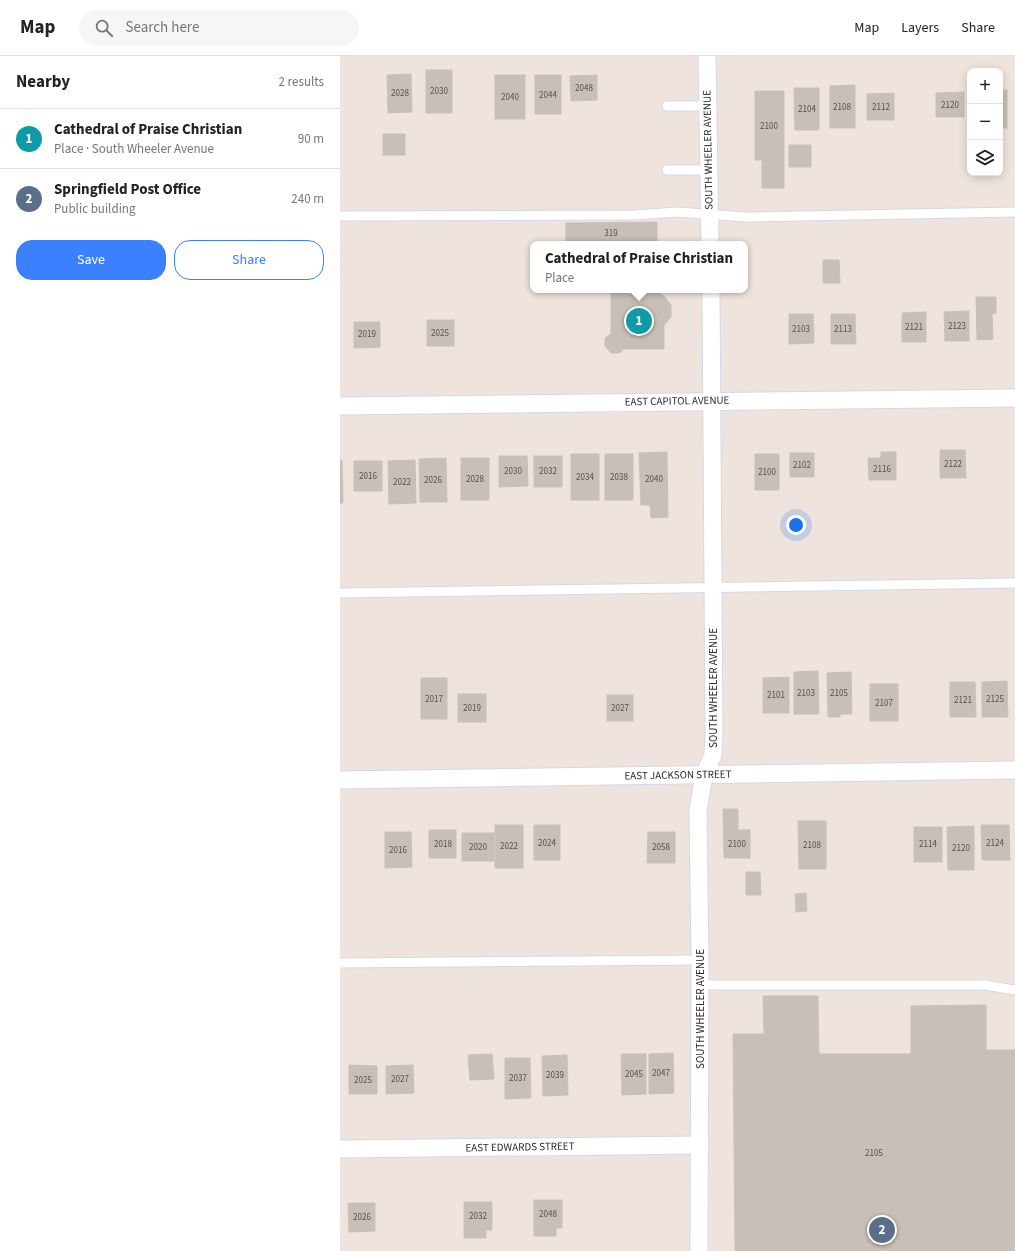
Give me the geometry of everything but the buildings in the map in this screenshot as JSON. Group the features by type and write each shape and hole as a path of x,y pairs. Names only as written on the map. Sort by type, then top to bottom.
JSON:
{"street":[{"name":"SOUTH WHEELER AVENUE","path":"706,56 710,241"},
{"name":"SOUTH WHEELER AVENUE","path":"699,1251 700,960 698,811 704,775 713,755 714,740 712,588 713,401 711,293"},
{"name":"EAST CAPITOL AVENUE","path":"340,406 1015,398"},
{"name":"EAST JACKSON STREET","path":"340,780 1015,770"},
{"name":"EAST EDWARDS STREET","path":"340,1149 700,1145"}],"lane":[{"path":"667,106 707,106"},
{"path":"667,170 709,170"},
{"path":"340,216 634,214 678,212 745,217 1015,212"},
{"path":"340,593 1015,583"},
{"path":"340,963 700,960"},
{"path":"700,985 985,985 1015,990"}],"place":[{"name":"Cathedral of Praise Christian","path":"639,321"},
{"name":"Springfield Post Office","path":"882,1230"}]}
